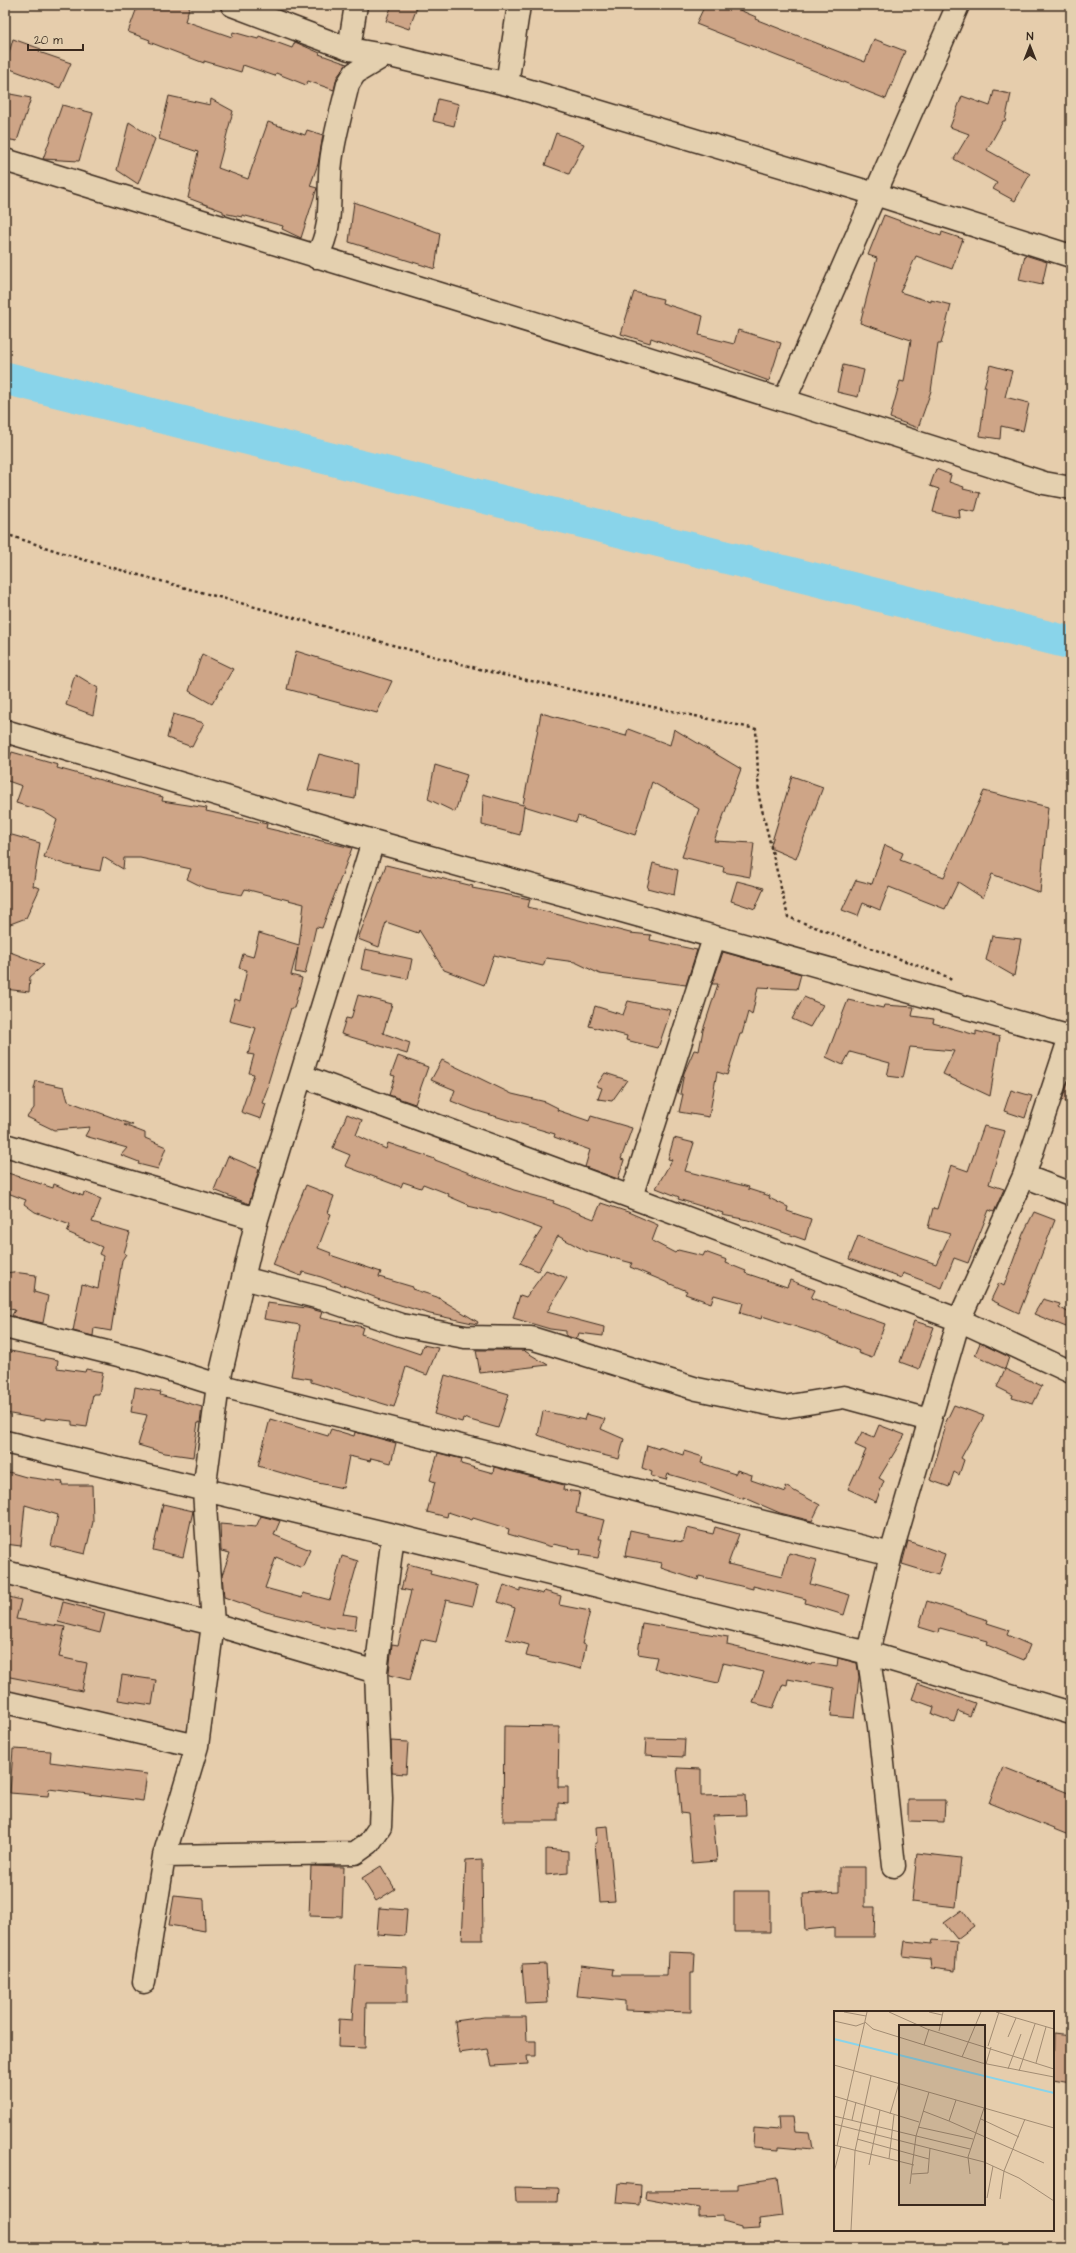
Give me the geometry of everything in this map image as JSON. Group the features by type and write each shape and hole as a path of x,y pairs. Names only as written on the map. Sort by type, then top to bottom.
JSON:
{"street":[{"path":"232,5 349,49 385,55 507,84 875,194 1071,256"},
{"path":"349,49 356,5"},
{"path":"507,84 519,5"},
{"path":"785,399 958,5"},
{"path":"316,257 324,244 327,230 331,199 331,162 348,84 355,73 385,55"},
{"path":"5,160 316,257 785,399 1044,483 1071,488"},
{"path":"5,731 373,841 1070,1037 1024,1176 959,1320 891,1554 868,1652 879,1726 894,1866"},
{"path":"144,1982 164,1856 197,1746 213,1624 204,1491 218,1385 257,1219 373,841"},
{"path":"631,1197 714,938"},
{"path":"302,1076 959,1320 1071,1372"},
{"path":"5,1145 257,1219"},
{"path":"1024,1176 1071,1194"},
{"path":"243,1278 324,1299 401,1325 465,1337 531,1338 696,1389 784,1407 844,1397 929,1420"},
{"path":"5,1327 139,1360 218,1385 891,1554"},
{"path":"5,1442 204,1491 393,1535 868,1652 1071,1713"},
{"path":"164,1856 355,1853 369,1843 380,1827 381,1799 376,1672 393,1535"},
{"path":"5,1572 213,1624 376,1672"},
{"path":"5,1702 197,1746"}],"path":[{"path":"5,534 81,560 494,673 756,729 759,797 788,917 948,977 958,987"}],"shaded area":[{"path":"5,1579 202,1630 185,1733 5,1691"}],"building":[{"path":"138,5 190,5 185,21 232,37 233,32 258,39 259,36 292,48 295,42 320,53 319,54 347,64 337,77 334,90 308,81 306,85 276,73 275,76 243,65 241,72 204,61 204,63 149,42 150,40 128,32"},
{"path":"392,5 418,5 409,29 386,21"},
{"path":"705,5 728,5 756,17 755,19 865,62 874,39 905,51 886,99 696,24"},
{"path":"13,39 41,49 39,52 71,63 60,88 5,67"},
{"path":"994,91 1011,94 1005,121 1003,121 987,150 1030,174 1015,201 993,189 997,183 954,159 969,134 950,127 962,96 990,106"},
{"path":"5,93 31,98 17,141 5,139"},
{"path":"169,96 210,105 211,99 233,111 218,168 248,179 268,122 305,135 307,130 323,135 318,164 310,186 317,188 301,238 282,229 283,226 242,215 242,217 223,213 223,211 188,198 198,152 159,139"},
{"path":"438,99 459,104 454,126 433,121"},
{"path":"62,105 93,113 79,161 43,159"},
{"path":"129,122 155,139 138,184 117,170"},
{"path":"556,133 584,144 569,174 545,165"},
{"path":"354,202 440,233 435,269 349,242"},
{"path":"884,215 941,236 942,232 963,239 952,269 916,256 900,292 931,302 931,300 951,305 941,344 938,344 931,391 918,428 890,418 900,381 904,382 911,340 860,323 877,258 868,255"},
{"path":"1025,255 1047,262 1042,285 1019,280"},
{"path":"634,292 663,299 662,303 703,316 699,335 734,344 738,330 781,343 769,381 651,338 650,343 621,334"},
{"path":"843,365 864,370 858,397 837,392"},
{"path":"990,365 1012,371 1005,397 1029,403 1023,431 1001,426 1000,439 980,436 986,387 984,387"},
{"path":"936,469 951,475 949,482 964,487 963,489 980,493 975,512 959,509 960,518 933,512 939,489 930,486"},
{"path":"296,651 392,681 377,713 287,689"},
{"path":"202,654 233,669 212,704 189,691"},
{"path":"75,674 98,688 93,715 66,705"},
{"path":"541,713 626,736 628,729 670,745 674,729 741,769 714,841 754,843 750,877 723,872 724,867 682,857 699,809 652,782 635,835 578,816 576,822 524,806 520,835 482,825 483,794 523,805"},
{"path":"173,714 204,723 192,747 167,738"},
{"path":"12,752 58,765 57,768 163,797 162,801 207,808 206,811 267,824 266,828 352,848 322,928 316,927 305,974 295,972 298,948 291,975 302,978 294,1008 291,1008 262,1103 266,1104 261,1119 241,1112 254,1074 249,1073 254,1055 248,1054 256,1028 229,1021 235,999 240,1001 247,970 239,968 243,954 253,957 259,933 299,945 304,904 245,889 242,895 205,888 187,879 191,869 140,858 124,858 123,869 103,857 100,871 67,865 44,857 57,820 43,811 16,803 22,786 5,780 5,771"},
{"path":"319,754 358,764 355,799 308,790"},
{"path":"435,765 467,775 455,812 428,799"},
{"path":"792,776 823,787 796,859 770,848"},
{"path":"984,791 1048,807 1040,893 992,874 983,898 958,882 945,909 889,887 880,910 863,903 858,916 842,910 856,880 872,884 885,845 903,853 900,860 944,877"},
{"path":"5,833 40,843 33,886 40,888 26,918 5,926"},
{"path":"653,863 678,870 674,895 647,888"},
{"path":"386,865 473,886 472,888 530,899 528,907 630,933 651,935 650,940 697,950 686,985 600,974 575,962 546,958 543,966 494,955 484,985 444,970 419,930 418,933 386,922 379,947 358,939"},
{"path":"737,881 764,888 755,909 731,901"},
{"path":"992,936 1021,939 1014,976 986,960"},
{"path":"365,949 412,959 408,979 361,969"},
{"path":"5,950 44,965 30,977 29,992 5,989"},
{"path":"723,952 801,974 797,989 758,987 752,1015 748,1012 742,1034 740,1034 727,1075 717,1072 709,1117 679,1112 683,1094 680,1094 684,1073 694,1050 699,1051 703,1030 718,984 712,984"},
{"path":"358,995 392,1004 383,1033 410,1043 407,1054 341,1034 346,1018 351,1019"},
{"path":"804,997 823,1005 810,1027 792,1019"},
{"path":"848,1000 883,1008 884,1005 914,1007 912,1016 934,1019 933,1023 976,1035 976,1031 1000,1037 990,1096 943,1074 954,1051 910,1047 903,1078 887,1076 890,1063 850,1052 843,1065 826,1057"},
{"path":"628,1001 671,1010 658,1048 626,1040 627,1036 589,1026 595,1006 623,1015"},
{"path":"398,1056 428,1067 415,1104 389,1095 395,1076 391,1075"},
{"path":"442,1060 512,1094 546,1102 558,1108 557,1110 589,1121 591,1116 632,1128 621,1159 624,1160 618,1179 585,1167 590,1150 554,1137 555,1134 474,1110 451,1101 455,1090 431,1080"},
{"path":"605,1073 627,1080 612,1101 598,1099 602,1088 596,1086"},
{"path":"1071,1074 1071,1103 1062,1100"},
{"path":"36,1081 64,1087 68,1101 133,1125 124,1125 145,1133 145,1138 166,1147 158,1169 138,1164 139,1162 121,1155 127,1148 85,1136 90,1127 54,1130 27,1117 34,1108 34,1089"},
{"path":"1011,1090 1032,1096 1025,1118 1004,1111"},
{"path":"347,1114 362,1120 356,1135 386,1149 388,1143 435,1159 514,1190 554,1201 553,1203 594,1219 601,1203 628,1212 658,1225 652,1241 675,1253 678,1250 703,1256 705,1252 727,1260 726,1263 746,1271 745,1273 787,1287 790,1280 815,1290 811,1298 885,1324 872,1358 858,1353 859,1351 822,1335 762,1316 761,1319 740,1313 743,1303 714,1295 711,1303 685,1294 687,1291 630,1267 632,1263 586,1251 558,1236 538,1271 520,1263 542,1229 498,1213 468,1206 469,1205 448,1196 449,1194 423,1184 421,1188 403,1182 401,1187 345,1166 350,1155 333,1148"},
{"path":"984,1126 1005,1131 989,1184 1004,1189 994,1212 989,1210 968,1263 954,1258 942,1288 903,1273 901,1278 849,1259 858,1236 936,1264 950,1234 928,1228 933,1208 937,1209 951,1165 968,1171"},
{"path":"674,1138 694,1143 685,1171 749,1187 748,1189 770,1196 769,1198 788,1207 787,1211 811,1219 805,1240 748,1220 722,1215 723,1213 678,1199 679,1197 656,1188 672,1160 668,1159"},
{"path":"228,1156 259,1169 249,1204 214,1190"},
{"path":"5,1172 53,1188 54,1184 83,1196 84,1192 101,1199 92,1222 130,1233 124,1253 126,1254 122,1260 111,1331 94,1328 93,1336 73,1331 82,1284 98,1289 103,1256 99,1254 102,1247 67,1232 70,1225 35,1212 24,1204 26,1200 5,1192"},
{"path":"306,1185 334,1196 328,1213 331,1214 318,1248 331,1253 330,1255 381,1272 379,1277 413,1287 412,1289 437,1297 478,1322 477,1324 430,1314 377,1298 321,1277 303,1272 301,1276 273,1265"},
{"path":"1034,1212 1055,1220 1019,1313 991,1300 999,1283 1004,1286 1023,1234"},
{"path":"546,1270 567,1278 547,1312 604,1327 603,1336 579,1333 577,1339 566,1336 566,1331 550,1329 513,1318 520,1295 526,1297"},
{"path":"13,1272 36,1275 34,1292 48,1296 43,1323 15,1317 12,1315 15,1310 5,1308 5,1273"},
{"path":"1043,1299 1060,1304 1059,1307 1071,1314 1071,1329 1034,1314"},
{"path":"267,1303 307,1308 322,1312 320,1318 363,1327 361,1334 420,1354 423,1345 438,1348 427,1375 406,1367 394,1407 311,1382 311,1379 291,1376 300,1325 264,1319"},
{"path":"914,1321 934,1327 919,1369 900,1362"},
{"path":"980,1343 1009,1357 1005,1369 975,1355"},
{"path":"5,1350 58,1360 57,1368 85,1372 86,1369 103,1372 99,1394 93,1394 87,1427 72,1425 72,1421 45,1418 45,1420 5,1413"},
{"path":"476,1350 523,1350 548,1365 480,1373"},
{"path":"1005,1369 1042,1386 1033,1404 1012,1398 1013,1395 997,1387"},
{"path":"445,1375 509,1394 498,1428 463,1418 462,1422 434,1414"},
{"path":"135,1387 161,1392 160,1395 202,1407 200,1423 198,1422 193,1457 165,1453 138,1445 147,1415 131,1412"},
{"path":"954,1405 984,1416 961,1458 964,1460 959,1475 954,1472 949,1487 930,1480 945,1429 943,1428"},
{"path":"543,1411 584,1420 586,1414 605,1419 601,1429 624,1439 619,1459 574,1448 538,1435"},
{"path":"270,1419 328,1436 331,1429 354,1436 355,1432 396,1443 391,1463 371,1458 370,1461 349,1456 343,1488 313,1482 258,1466"},
{"path":"879,1425 905,1435 879,1478 884,1481 876,1502 848,1489 866,1450 855,1445 862,1432 874,1437"},
{"path":"647,1445 659,1449 659,1447 683,1455 684,1451 703,1457 701,1463 735,1474 737,1470 752,1475 751,1480 786,1492 785,1486 820,1505 812,1521 780,1513 743,1497 743,1499 703,1484 668,1474 666,1480 651,1476 652,1472 642,1468"},
{"path":"438,1453 462,1459 461,1464 493,1473 494,1467 564,1485 563,1490 580,1492 576,1513 604,1520 599,1539 602,1539 598,1558 580,1555 581,1550 553,1544 552,1547 508,1534 509,1529 473,1518 472,1520 448,1512 447,1517 427,1512 435,1482 430,1480"},
{"path":"5,1471 26,1477 63,1482 62,1485 92,1485 93,1522 85,1554 51,1546 58,1515 25,1505 21,1546 5,1544"},
{"path":"163,1504 193,1511 183,1557 153,1550"},
{"path":"261,1516 280,1521 274,1535 310,1550 302,1568 276,1557 265,1588 302,1598 303,1593 330,1600 342,1556 358,1561 343,1614 357,1616 355,1630 332,1628 266,1612 224,1597 222,1575 230,1553 221,1551 220,1524 256,1527"},
{"path":"715,1527 739,1534 728,1564 782,1577 789,1553 817,1560 810,1584 850,1595 844,1615 805,1603 806,1599 753,1586 753,1589 699,1576 698,1580 661,1568 662,1563 625,1556 630,1530 648,1534 648,1536 683,1542 687,1528 713,1534"},
{"path":"908,1541 945,1554 938,1575 902,1564"},
{"path":"408,1564 431,1570 430,1574 478,1586 473,1606 446,1600 436,1642 421,1639 410,1680 389,1675 392,1644 398,1645 411,1591 401,1589"},
{"path":"504,1585 520,1591 520,1588 543,1594 544,1591 561,1596 559,1605 590,1611 582,1644 586,1645 581,1669 526,1656 529,1645 506,1639 515,1608 498,1602"},
{"path":"5,1596 21,1600 16,1619 65,1627 59,1657 87,1663 82,1691 5,1676"},
{"path":"927,1601 988,1620 987,1623 1009,1630 1007,1635 1030,1645 1024,1660 987,1645 988,1641 940,1628 939,1633 919,1627"},
{"path":"63,1602 105,1613 100,1633 58,1622"},
{"path":"642,1623 728,1637 727,1645 812,1665 813,1663 837,1667 838,1658 857,1663 859,1677 854,1718 831,1716 834,1688 788,1679 787,1685 783,1684 773,1708 753,1703 764,1672 723,1663 718,1683 654,1669 657,1657 638,1654"},
{"path":"122,1675 156,1680 152,1705 118,1700"},
{"path":"918,1683 975,1703 970,1716 958,1711 954,1722 932,1714 934,1707 912,1699"},
{"path":"504,1726 559,1727 558,1787 568,1787 568,1804 558,1803 558,1821 503,1821"},
{"path":"646,1738 685,1739 684,1757 645,1755"},
{"path":"391,1741 408,1742 406,1774 392,1773"},
{"path":"13,1749 51,1751 50,1762 147,1774 143,1801 49,1789 48,1796 10,1793"},
{"path":"1003,1767 1071,1794 1071,1836 989,1803"},
{"path":"677,1768 701,1769 701,1796 745,1795 746,1815 713,1816 717,1861 692,1863 688,1814 681,1813"},
{"path":"908,1800 945,1800 944,1822 908,1821"},
{"path":"608,1826 615,1901 600,1902 595,1843 597,1843 596,1827"},
{"path":"546,1849 568,1851 568,1873 546,1875"},
{"path":"917,1853 961,1858 956,1907 912,1902"},
{"path":"482,1859 483,1940 462,1940 466,1860"},
{"path":"311,1866 344,1867 342,1917 309,1916"},
{"path":"381,1866 395,1889 376,1901 362,1878"},
{"path":"839,1867 865,1867 865,1907 875,1907 874,1937 834,1937 834,1927 805,1930 803,1894 839,1892"},
{"path":"734,1891 770,1891 770,1932 734,1932"},
{"path":"174,1896 204,1899 205,1931 169,1925"},
{"path":"379,1908 407,1910 405,1936 377,1934"},
{"path":"962,1910 974,1926 957,1939 944,1923"},
{"path":"933,1940 957,1942 955,1971 931,1968 930,1959 903,1956 905,1941 932,1944"},
{"path":"668,1952 695,1953 694,1973 691,1973 691,2012 625,2010 625,2001 577,1996 581,1965 613,1969 612,1975 667,1975"},
{"path":"546,1964 548,2003 525,2004 522,1965"},
{"path":"356,1965 407,1967 407,2003 366,2003 365,2048 338,2047 339,2019 352,2020"},
{"path":"484,2017 526,2017 527,2041 536,2041 536,2056 527,2056 528,2064 492,2066 488,2049 459,2053 455,2021"},
{"path":"1054,2034 1071,2036 1071,2082 1054,2079"},
{"path":"778,2117 793,2117 795,2131 809,2132 812,2150 779,2147 779,2150 753,2148 754,2128 779,2130"},
{"path":"777,2178 782,2216 759,2219 760,2228 741,2229 741,2227 723,2222 723,2216 699,2217 699,2208 645,2198 646,2191 738,2190 738,2184"},
{"path":"619,2183 641,2185 640,2205 617,2203"},
{"path":"515,2187 558,2188 557,2202 516,2202"}],"waterway":[{"path":"5,378 1071,643"}]}
